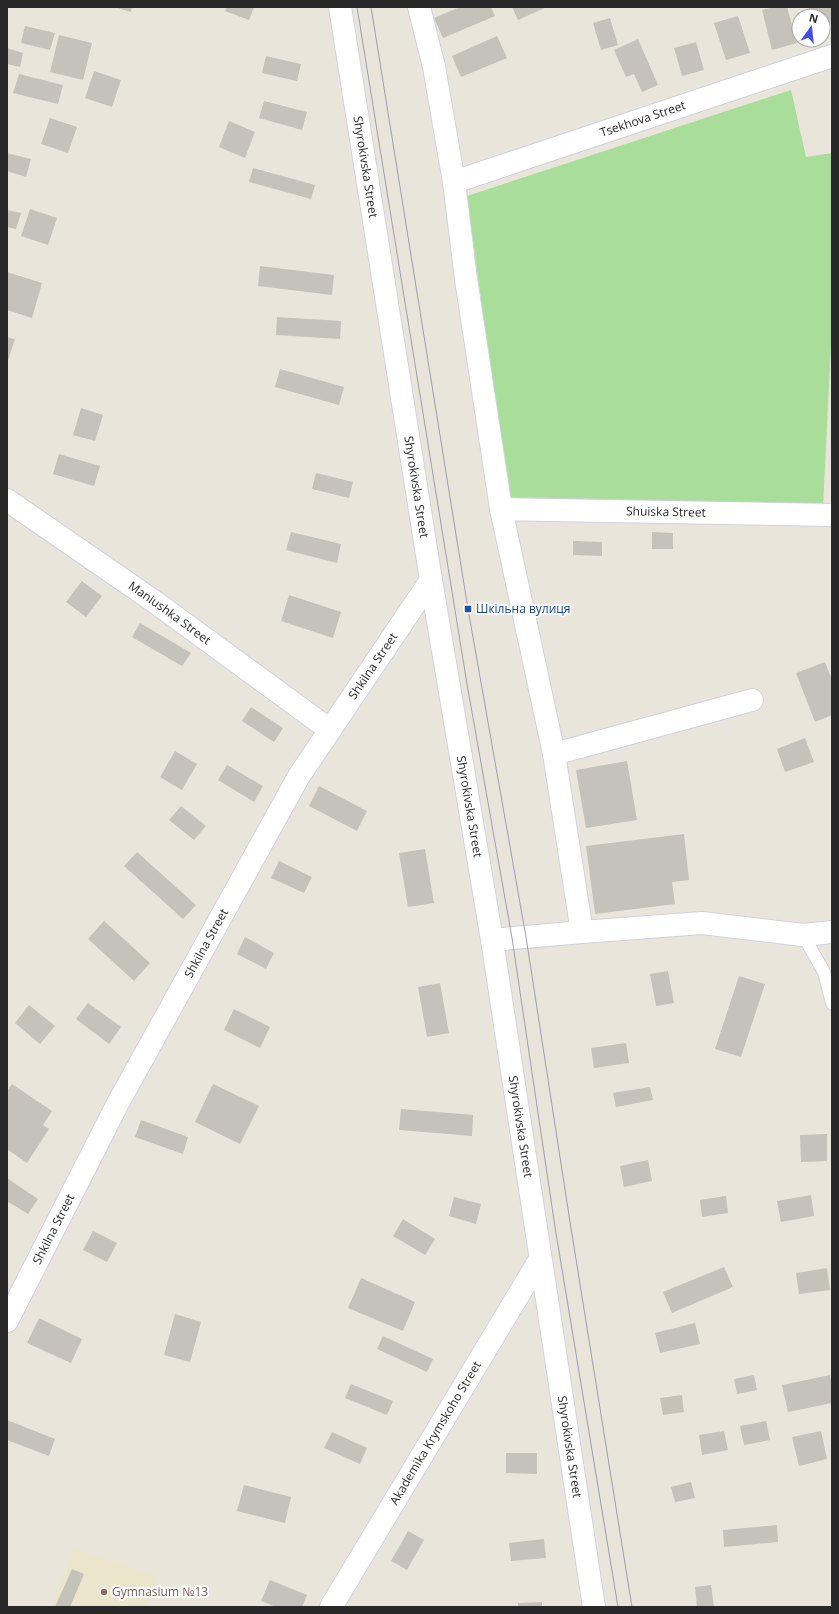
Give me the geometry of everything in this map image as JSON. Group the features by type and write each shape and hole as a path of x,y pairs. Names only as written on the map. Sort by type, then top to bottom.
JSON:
{"street":[{"name":"Shyrokivska Street","path":"340,7 431,580 492,940 594,1607"},
{"path":"419,7 434,67 454,182 466,279 501,508 554,754 582,932"},
{"name":"Tsekhova Street","path":"454,182 832,56"},
{"name":"Maniushka Street","path":"7,500 155,602 330,730"},
{"name":"Shuiska Street","path":"501,508 832,515"},
{"name":"Shkilna Street","path":"7,1321 118,1103 299,776 431,580"},
{"path":"554,754 752,700"},
{"path":"492,940 702,923 803,935 832,932"},
{"name":"Akademika Krymskoho Street","path":"331,1607 540,1259"}],"lane":[{"path":"803,935 824,972 832,1003"}],"shaded area":[{"name":"Gymnasium №13","path":"75,1548 158,1577 146,1607 51,1607"}],"green space":[{"path":"791,90 806,157 832,153 832,325 823,507 508,500 467,196"}],"building":[{"path":"114,7 132,7 131,12"},
{"path":"227,7 254,7 249,20 225,11"},
{"path":"460,7 491,7 495,16 443,38 434,18"},
{"path":"512,7 547,7 518,20"},
{"path":"774,7 787,7 791,21 791,45 772,50 762,10"},
{"path":"832,7 832,24 831,8 809,8"},
{"path":"738,16 750,53 726,60 714,23"},
{"path":"610,18 618,45 601,50 593,23"},
{"path":"25,26 55,33 50,50 21,43"},
{"path":"59,35 92,43 83,80 50,72"},
{"path":"497,36 507,58 461,77 452,56"},
{"path":"638,39 658,85 642,92 634,74 626,77 614,50"},
{"path":"696,42 704,70 682,76 674,48"},
{"path":"7,48 23,53 20,67 7,64"},
{"path":"266,56 301,64 297,81 262,73"},
{"path":"94,71 121,80 112,107 85,98"},
{"path":"19,74 63,85 58,104 13,93"},
{"path":"264,101 307,112 302,130 259,118"},
{"path":"50,118 77,127 68,153 41,144"},
{"path":"229,121 255,132 245,158 219,147"},
{"path":"7,153 31,159 26,177 7,171"},
{"path":"253,168 315,185 311,199 249,182"},
{"path":"30,209 57,218 48,245 21,236"},
{"path":"7,210 21,213 16,229 7,227"},
{"path":"260,266 334,275 332,295 258,286"},
{"path":"7,272 42,283 32,318 7,310"},
{"path":"277,317 341,321 340,339 276,335"},
{"path":"7,337 15,339 7,363"},
{"path":"280,369 344,387 339,405 275,387"},
{"path":"81,408 103,415 95,441 73,435"},
{"path":"59,454 100,466 94,486 53,474"},
{"path":"316,473 353,482 349,498 312,489"},
{"path":"291,532 341,544 337,563 286,550"},
{"path":"652,532 673,533 673,549 652,549"},
{"path":"573,541 602,542 602,556 573,555"},
{"path":"82,581 102,596 86,617 66,602"},
{"path":"289,595 341,612 333,638 281,621"},
{"path":"140,623 191,653 182,666 132,637"},
{"path":"825,662 832,680 832,715 815,722 796,673"},
{"path":"251,707 283,728 274,742 242,721"},
{"path":"805,738 814,762 785,772 777,749"},
{"path":"175,751 197,764 182,790 160,777"},
{"path":"627,761 637,820 586,828 576,770"},
{"path":"227,765 263,786 254,802 218,780"},
{"path":"319,786 367,811 357,831 309,806"},
{"path":"181,806 206,826 194,840 169,820"},
{"path":"684,834 689,880 672,882 675,904 595,914 586,846"},
{"path":"425,849 434,903 408,907 399,853"},
{"path":"137,852 196,905 183,919 124,866"},
{"path":"279,861 312,877 304,893 271,878"},
{"path":"104,921 150,963 134,981 88,939"},
{"path":"245,937 274,953 266,969 237,954"},
{"path":"668,971 674,1003 656,1006 650,974"},
{"path":"739,976 765,984 741,1057 715,1049"},
{"path":"440,983 449,1033 427,1037 418,987"},
{"path":"88,1003 121,1027 109,1044 76,1019"},
{"path":"29,1005 55,1026 40,1044 15,1023"},
{"path":"234,1009 270,1027 260,1048 224,1030"},
{"path":"626,1043 629,1063 594,1068 591,1048"},
{"path":"12,1084 52,1111 43,1125 49,1129 27,1163 7,1149 7,1091"},
{"path":"213,1084 259,1106 240,1144 195,1122"},
{"path":"650,1087 653,1100 616,1107 613,1093"},
{"path":"401,1109 473,1115 472,1136 399,1130"},
{"path":"141,1120 188,1137 183,1154 135,1137"},
{"path":"827,1134 827,1161 801,1162 800,1135"},
{"path":"648,1160 652,1181 624,1187 620,1166"},
{"path":"7,1178 38,1199 28,1214 7,1201"},
{"path":"811,1195 814,1216 781,1222 777,1201"},
{"path":"726,1196 728,1213 702,1217 700,1200"},
{"path":"454,1197 481,1204 476,1224 449,1216"},
{"path":"403,1219 435,1239 425,1255 393,1236"},
{"path":"93,1231 117,1243 107,1262 83,1250"},
{"path":"724,1267 733,1287 672,1313 663,1292"},
{"path":"827,1268 830,1290 799,1294 796,1273"},
{"path":"361,1278 415,1302 403,1331 348,1308"},
{"path":"175,1314 201,1322 190,1362 164,1355"},
{"path":"39,1318 82,1339 71,1363 27,1343"},
{"path":"695,1323 700,1344 660,1353 655,1333"},
{"path":"383,1336 433,1359 427,1372 377,1349"},
{"path":"754,1375 757,1390 737,1394 734,1379"},
{"path":"830,1375 832,1386 832,1403 788,1412 782,1385"},
{"path":"351,1384 393,1401 387,1415 345,1398"},
{"path":"682,1395 684,1412 663,1415 660,1398"},
{"path":"7,1420 55,1439 49,1456 7,1440"},
{"path":"766,1421 770,1440 744,1445 740,1426"},
{"path":"724,1431 728,1450 702,1455 699,1435"},
{"path":"821,1431 827,1459 799,1466 792,1437"},
{"path":"332,1432 367,1448 360,1464 324,1448"},
{"path":"506,1453 537,1453 537,1474 506,1473"},
{"path":"691,1482 695,1498 675,1502 671,1487"},
{"path":"244,1485 291,1497 285,1523 237,1511"},
{"path":"777,1525 778,1542 724,1547 723,1530"},
{"path":"408,1531 424,1540 407,1570 391,1561"},
{"path":"544,1539 546,1558 511,1561 509,1543"},
{"path":"72,1569 84,1574 70,1607 55,1607"},
{"path":"270,1580 307,1595 302,1607 276,1607 261,1601"},
{"path":"711,1585 714,1607 697,1607 695,1587"},
{"path":"542,1602 542,1607 518,1607 518,1603"}],"tram line":[{"path":"357,7 467,684 512,938 555,1227 618,1607"},
{"path":"371,7 468,609 526,937 632,1607"}],"place":[{"name":"Шкільна вулиця","path":"468,609"},
{"name":"Gymnasium №13","path":"104,1592"}]}
